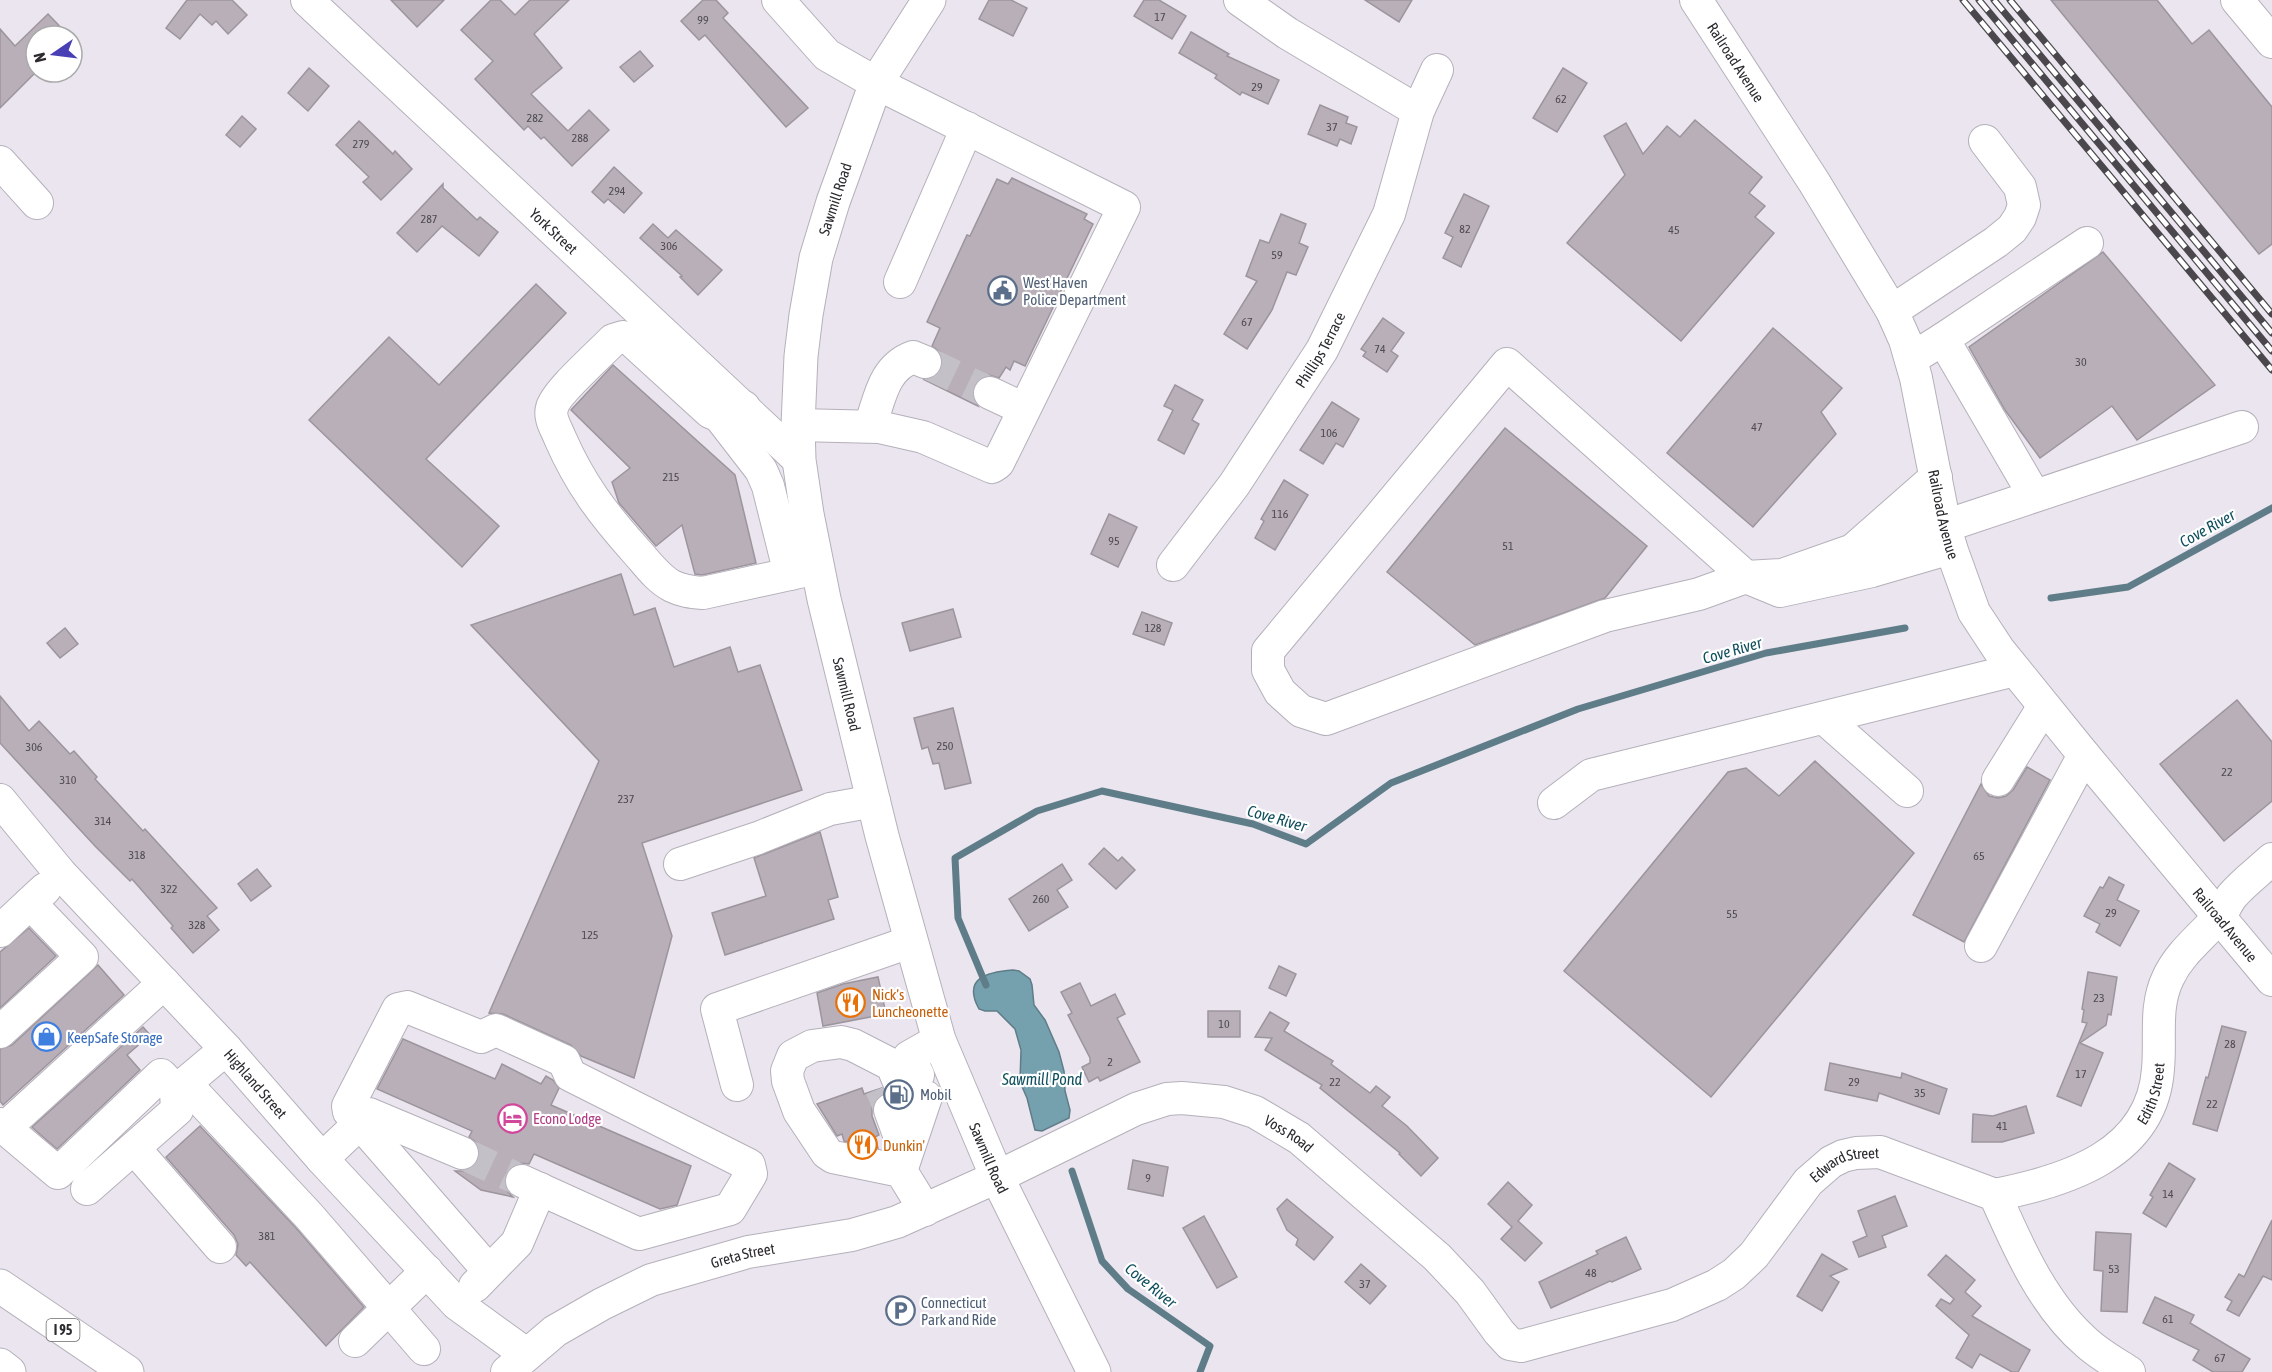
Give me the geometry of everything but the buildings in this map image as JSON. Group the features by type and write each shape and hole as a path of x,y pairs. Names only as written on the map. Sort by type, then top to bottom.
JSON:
{"main road":[{"name":"Sawmill Road","path":"929,0 876,83 832,202 816,258 806,315 798,425 804,571 874,801 910,942 939,1040 997,1177 1094,1372"},
{"name":"I 95","path":"0,1286 127,1372"},
{"path":"0,1365 9,1372"}],"street":[{"name":"York Street","path":"308,0 732,412 799,460"},
{"path":"778,0 827,54 876,83 1124,207 998,463 992,467 923,437 870,426 798,425"},
{"path":"1240,0 1287,33 1418,111"},
{"name":"Railroad Avenue","path":"1696,0 1814,182 1892,311 1911,359 1946,529 1974,612 1999,650 2044,706 2272,980"},
{"path":"2237,0 2272,42"},
{"name":"Phillips Terrace","path":"1173,564 1234,485 1322,350 1389,214 1418,111 1437,70"},
{"path":"900,282 967,129"},
{"path":"1892,311 1914,299 1996,242 2017,223 2024,205 2022,192 2013,175 1985,141"},
{"path":"0,162 37,204"},
{"path":"1911,359 2087,243"},
{"path":"623,337 631,340 710,412 732,412 761,470 804,571 703,592 689,592 671,585 656,574 585,489 551,416 552,405 613,340 623,337"},
{"path":"1943,339 2034,495"},
{"path":"870,426 888,376 894,367 913,357 925,362"},
{"path":"1936,477 1853,550 1782,575 1746,577 1700,594 1605,616 1326,719 1301,711 1280,692 1268,670 1268,651 1507,364 1746,577 1780,591 1872,571 1946,529 2034,495 2242,428"},
{"path":"990,393 1024,409"},
{"path":"1554,803 1591,775 2015,670"},
{"path":"1998,780 2044,706"},
{"path":"1824,718 1907,791"},
{"path":"1981,946 2084,755"},
{"name":"Highland Street","path":"0,800 61,874 226,1049 322,1159 457,1304 517,1363"},
{"path":"680,864 758,838 830,809 874,801"},
{"name":"Edith Street","path":"1995,1195 2054,1182 2085,1169 2114,1149 2135,1129 2150,1103 2157,1078 2161,998 2167,979 2182,955 2219,917 2233,895 2272,859"},
{"path":"0,931 61,874"},
{"path":"0,1032 82,957 30,903"},
{"path":"737,1085 717,1009 910,942"},
{"path":"164,983 2,1126 58,1173 161,1075 181,1087 309,1216 424,1349"},
{"path":"457,1304 517,1243 531,1185 639,1234 730,1209 751,1174 749,1166 570,1075 564,1061 496,1030 482,1037 407,1007 398,1009 348,1106 350,1112 489,1271"},
{"path":"924,1210 904,1103 853,1045 833,1043 812,1046 801,1050 793,1056 789,1063 788,1081 804,1122 812,1128 832,1157 904,1103 939,1040"},
{"path":"87,1189 177,1110 181,1087 226,1049"},
{"name":"Voss Road","path":"997,1177 1152,1102 1167,1099 1204,1099 1239,1107 1269,1119 1312,1149 1437,1257 1470,1292 1510,1344 1521,1346"},
{"path":"322,1159 369,1114 462,1154"},
{"path":"134,1148 220,1246"},
{"name":"Edward Street","path":"1521,1346 1672,1305 1734,1274 1754,1256 1808,1182 1826,1166 1843,1156 1868,1151 1880,1152 1995,1195"},
{"name":"Greta Street","path":"517,1363 555,1331 651,1280 748,1252 852,1235 897,1222 997,1177"},
{"path":"1995,1195 2023,1256 2064,1320 2088,1344 2129,1372"},
{"path":"730,1209 748,1252"},
{"path":"355,1341 427,1271"}],"water":[{"name":"Sawmill Pond","path":"1019,971 1030,979 1034,1005 1045,1020 1059,1052 1064,1071 1065,1091 1070,1110 1069,1118 1042,1131 1035,1130 1027,1098 1020,1082 1021,1050 1015,1029 997,1011 979,1009 973,990 975,984 986,975"}],"waterway":[{"name":"Cove River","path":"2051,598 2128,587 2272,508"},
{"name":"Cove River","path":"986,985 958,918 955,858 1037,811 1102,791 1253,824 1306,844 1391,783 1578,709 1766,653 1905,628"},
{"name":"Cove River","path":"1072,1171 1102,1261 1128,1289 1210,1346 1200,1372"}],"tunnel":[{"path":"925,362 990,393"},
{"path":"881,1088 890,1110"},
{"path":"462,1153 522,1181"}],"railway":[{"path":"1963,0 2272,370"},
{"path":"1979,0 2272,351"},
{"path":"1994,0 2272,333"},
{"path":"2010,0 2272,314"}],"place":[{"name":"West Haven Police Department","path":"1002,291"},
{"name":"Nick’s Luncheonette","path":"851,1003"},
{"name":"KeepSafe Storage","path":"46,1037"},
{"name":"Mobil","path":"899,1094"},
{"name":"Econo Lodge","path":"512,1118"},
{"name":"Dunkin'","path":"862,1145"},
{"name":"Connecticut Park and Ride","path":"900,1311"}]}
